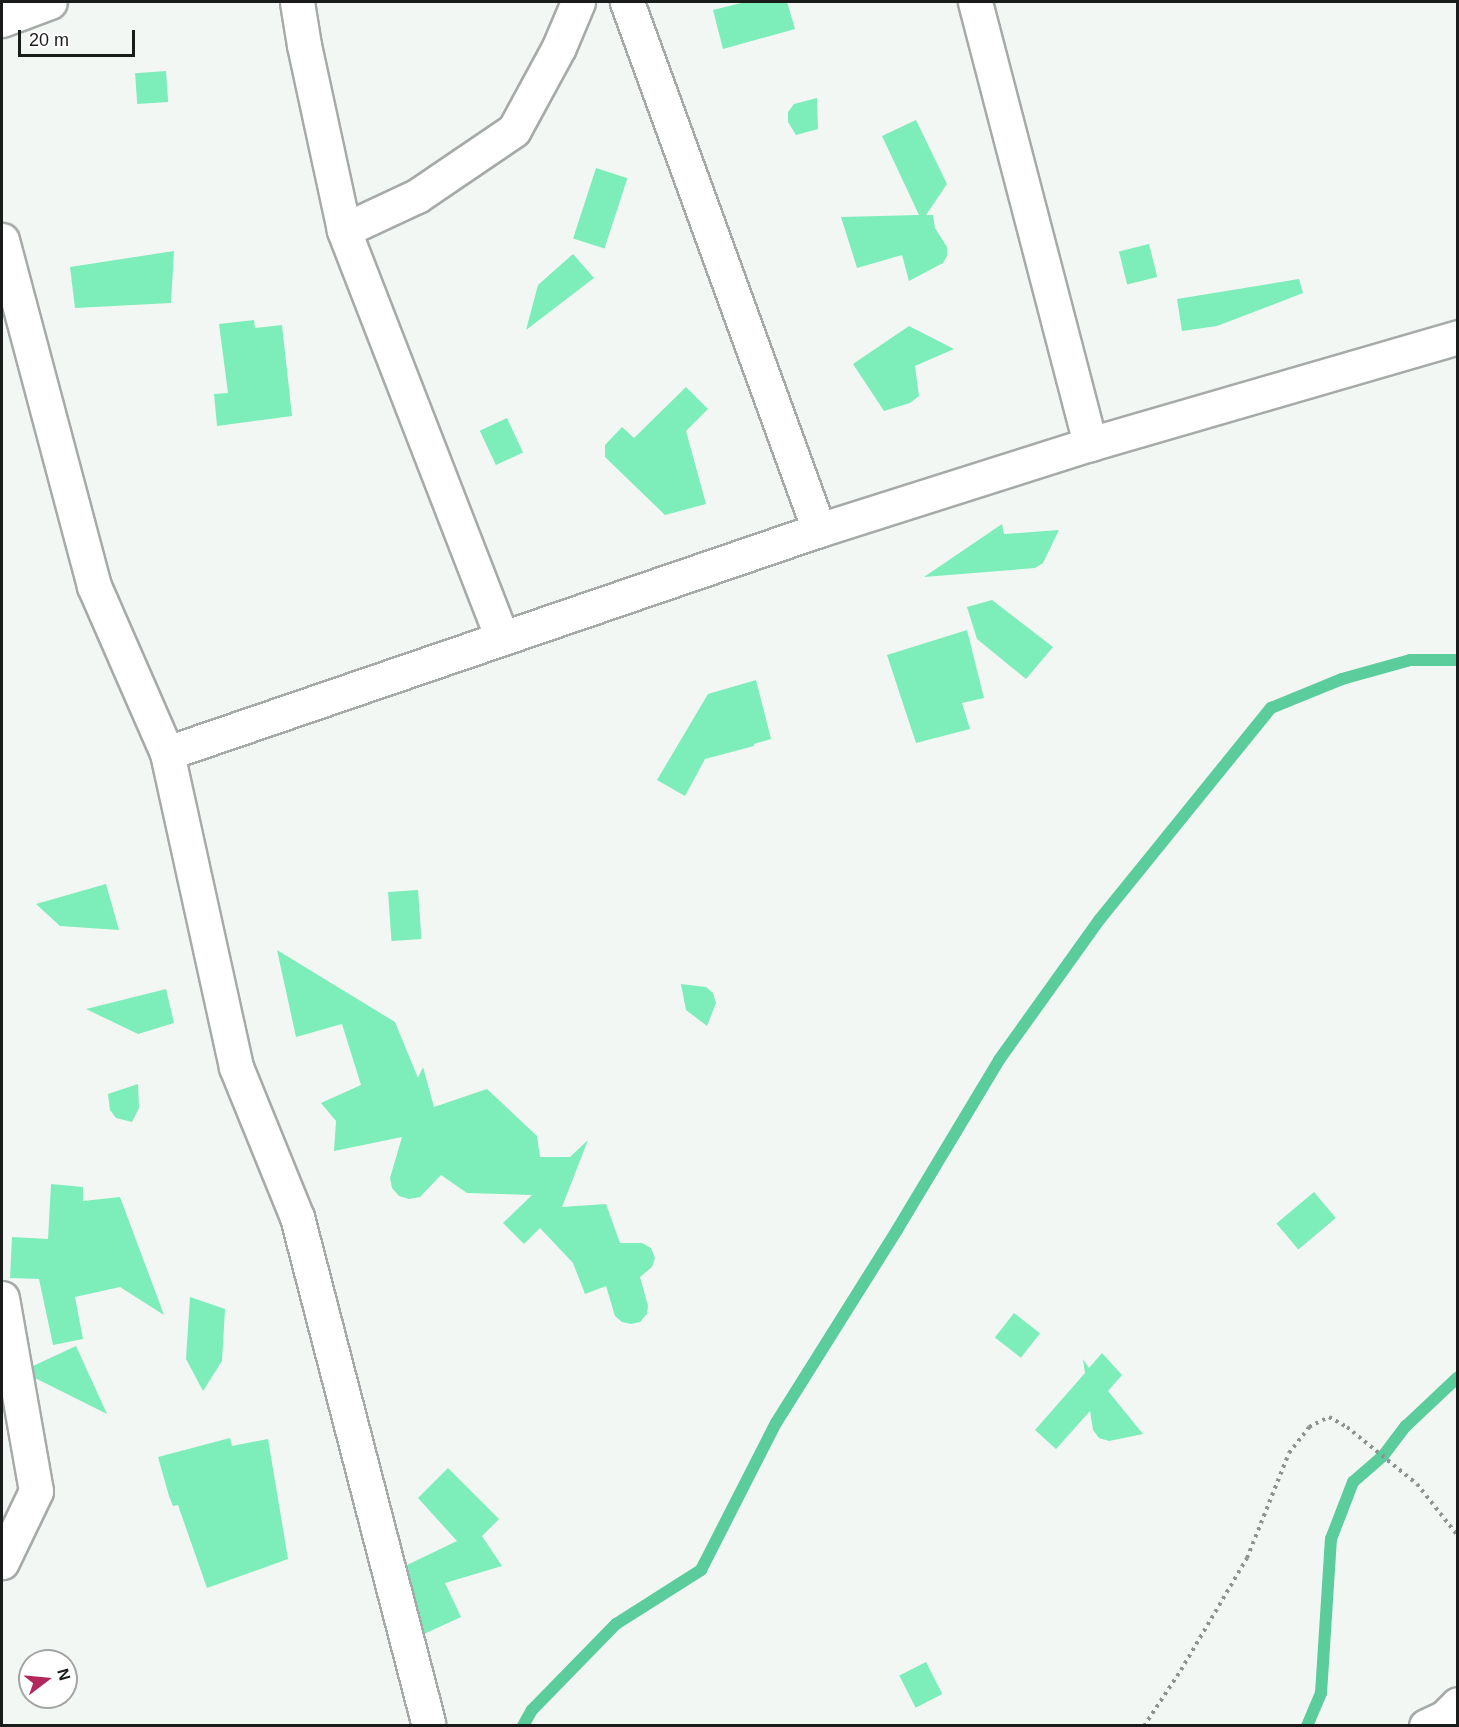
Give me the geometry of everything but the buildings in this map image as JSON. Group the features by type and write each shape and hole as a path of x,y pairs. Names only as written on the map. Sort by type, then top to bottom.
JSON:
{"street":[{"path":"2,20 50,2"},
{"path":"297,2 303,45 344,230 502,638"},
{"path":"344,230 417,196 514,130 559,47 578,2"},
{"path":"627,2 819,530"},
{"path":"975,2 1090,444"},
{"path":"2,240 94,586 167,753 236,1067 297,1217 428,1722"},
{"path":"167,753 819,530 1090,444 1458,337"},
{"path":"2,1298 36,1491 2,1562"},
{"path":"1426,1725 1445,1717 1458,1704"}],"path":[{"path":"1144,1725 1181,1670 1247,1558 1289,1453 1310,1427 1329,1417 1347,1427 1417,1484 1458,1536"}],"waterway":[{"path":"523,1726 532,1710 616,1624 701,1570 776,1423 897,1230 999,1060 1100,919 1271,708 1342,679 1410,660 1458,660"},
{"path":"1307,1726 1321,1693 1331,1539 1353,1482 1383,1456 1406,1426 1458,1377"}]}
